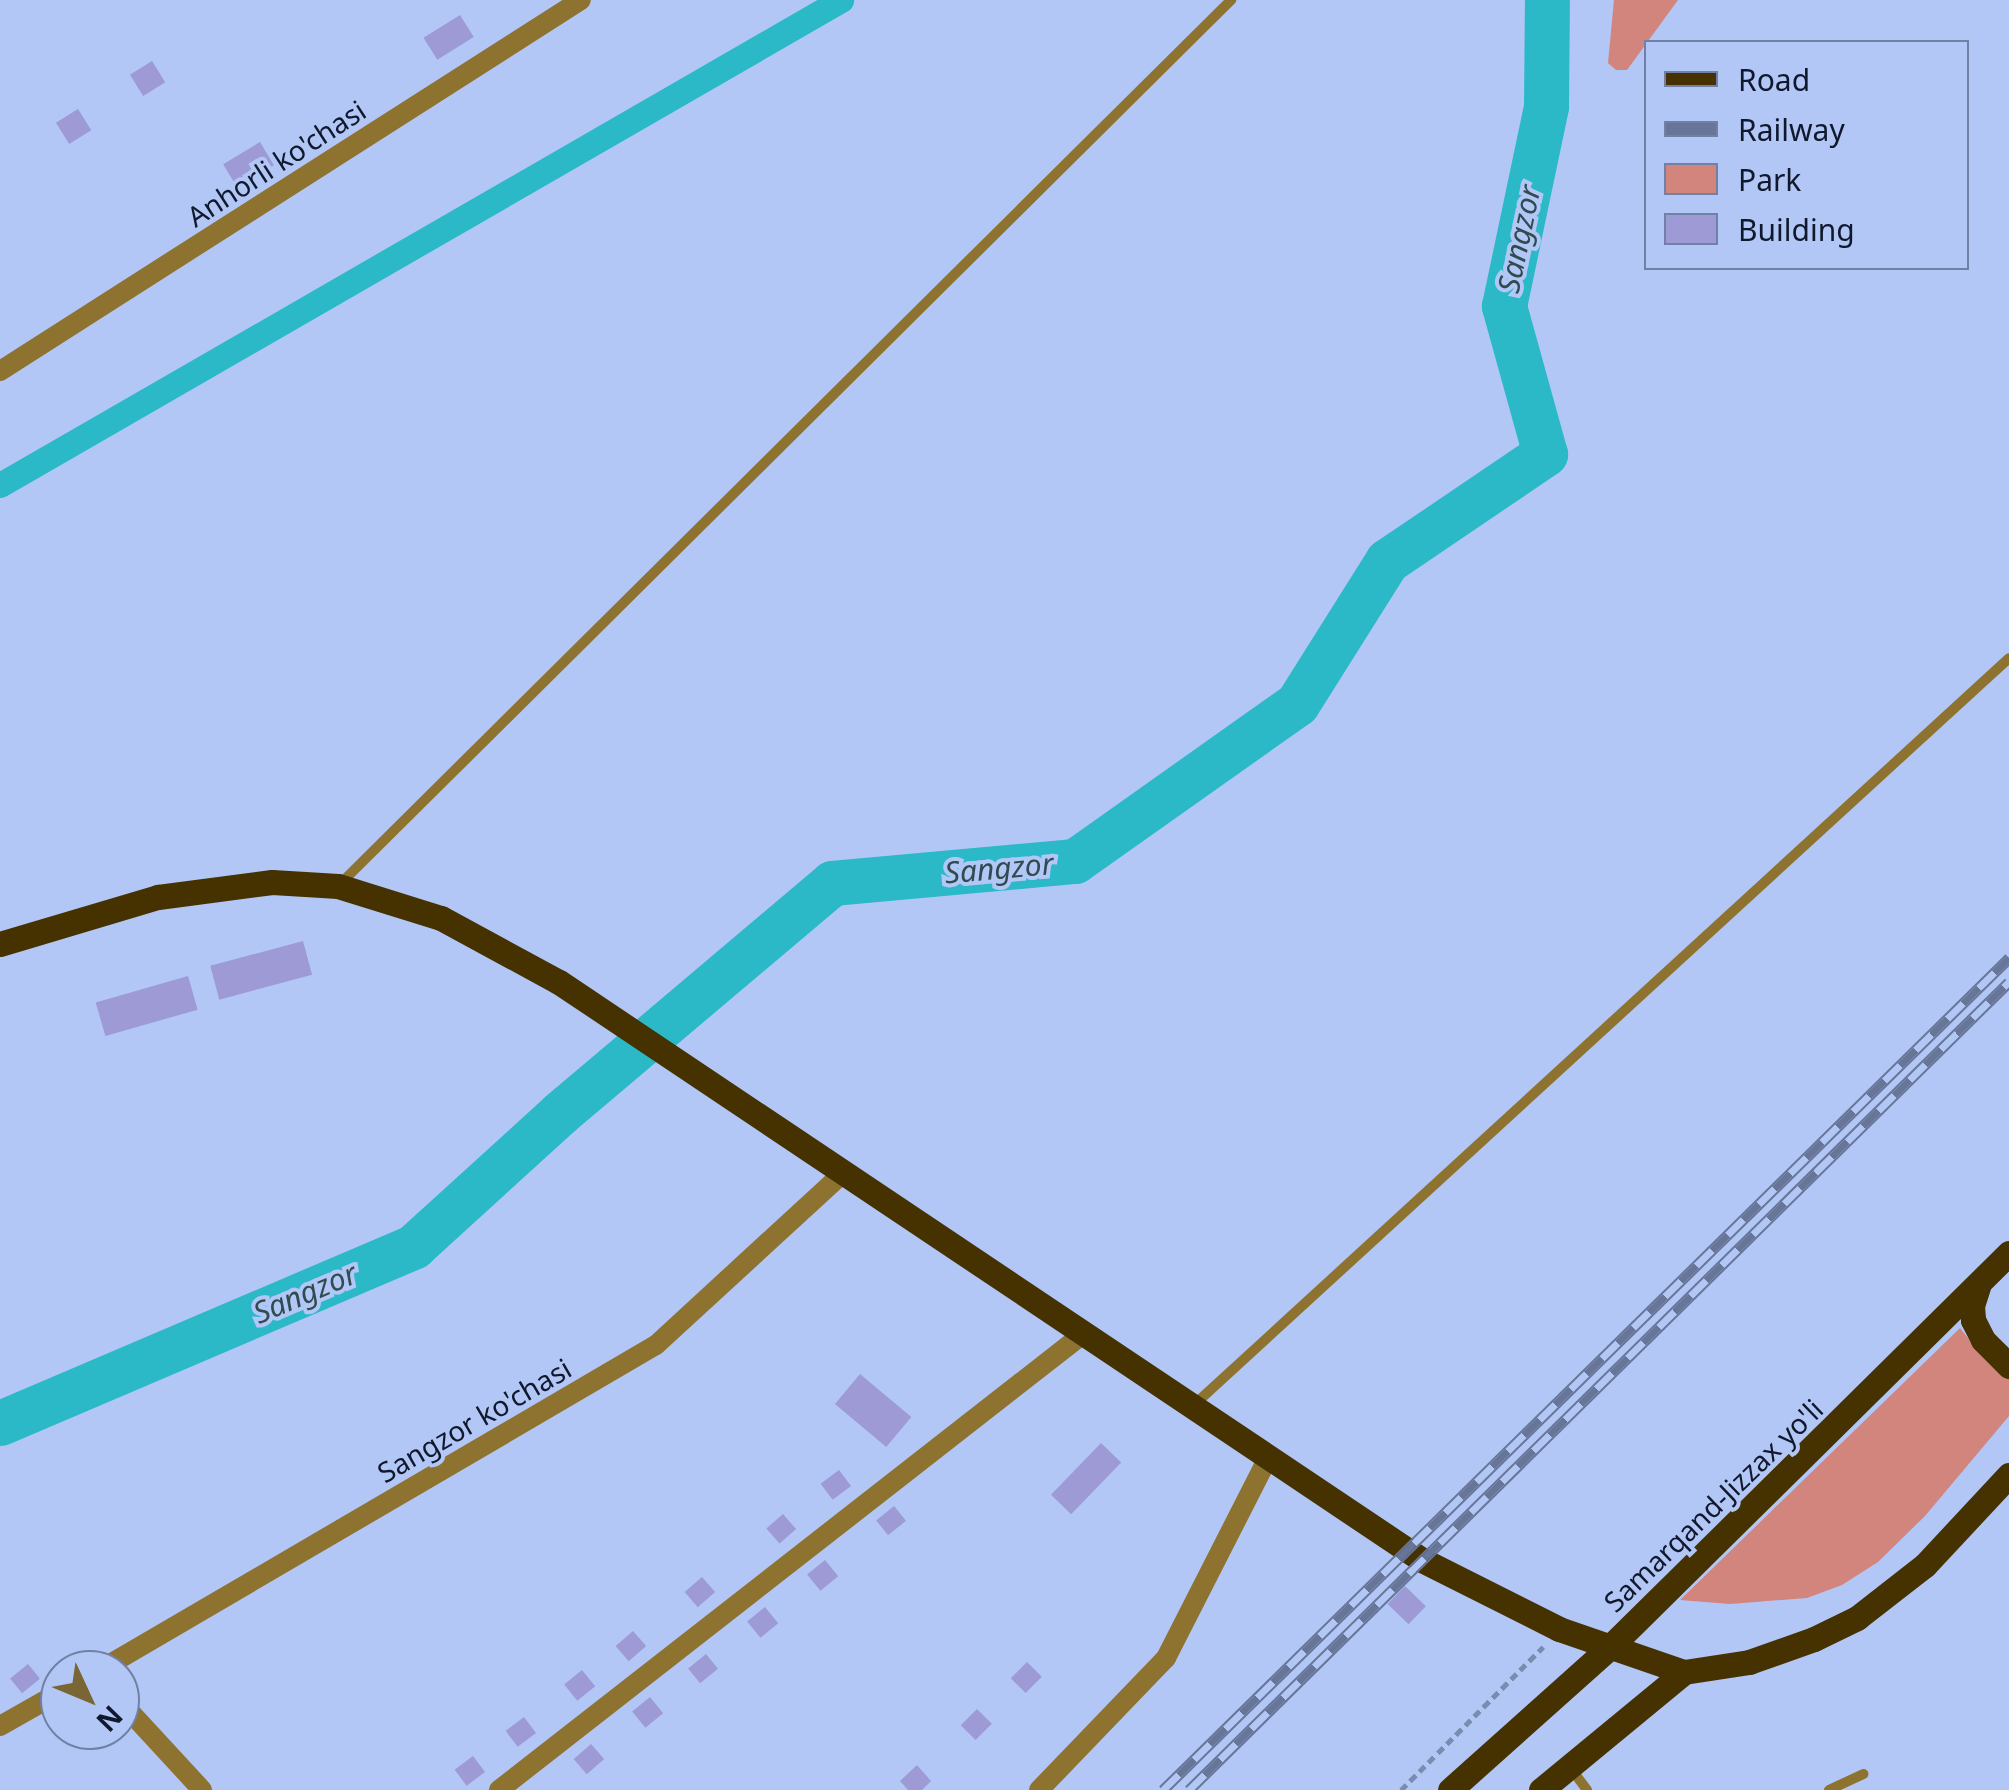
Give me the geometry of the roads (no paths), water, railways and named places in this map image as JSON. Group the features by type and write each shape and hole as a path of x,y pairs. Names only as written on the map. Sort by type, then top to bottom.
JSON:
{"main road":[{"path":"0,944 98,912 216,886 272,882 338,886 408,906 474,932 559,982 1422,1560 1559,1630 1684,1672 1750,1662 1856,1618 1924,1565 2009,1474"},
{"name":"Samarqand-Jizzax yo'li","path":"1450,1790 1612,1645 2009,1254"},
{"path":"1978,1287 1972,1305 1973,1320 1983,1340 2009,1366"},
{"path":"1540,1790 1684,1672"}],"street":[{"name":"Anhorli ko'chasi","path":"0,372 581,0"},
{"name":"Sangzor ko'chasi","path":"134,1650 656,1346 843,1173"},
{"path":"499,1790 1082,1334"},
{"path":"1038,1790 1166,1658 1268,1458"},
{"path":"0,1726 40,1703"},
{"path":"140,1723 202,1790"}],"lane":[{"path":"338,886 1231,0"},
{"path":"1191,1407 2009,658"},
{"path":"1568,1765 1587,1790"},
{"path":"1828,1790 1864,1774"}],"waterway":[{"path":"0,485 841,0"},
{"name":"Sangzor","path":"0,1423 414,1246 560,1113 832,883 1075,861 1297,704 1387,561 1545,454 1504,306 1546,106 1547,0"}],"railway":[{"path":"1163,1790 2009,958"},
{"path":"1189,1790 2009,982"}]}
